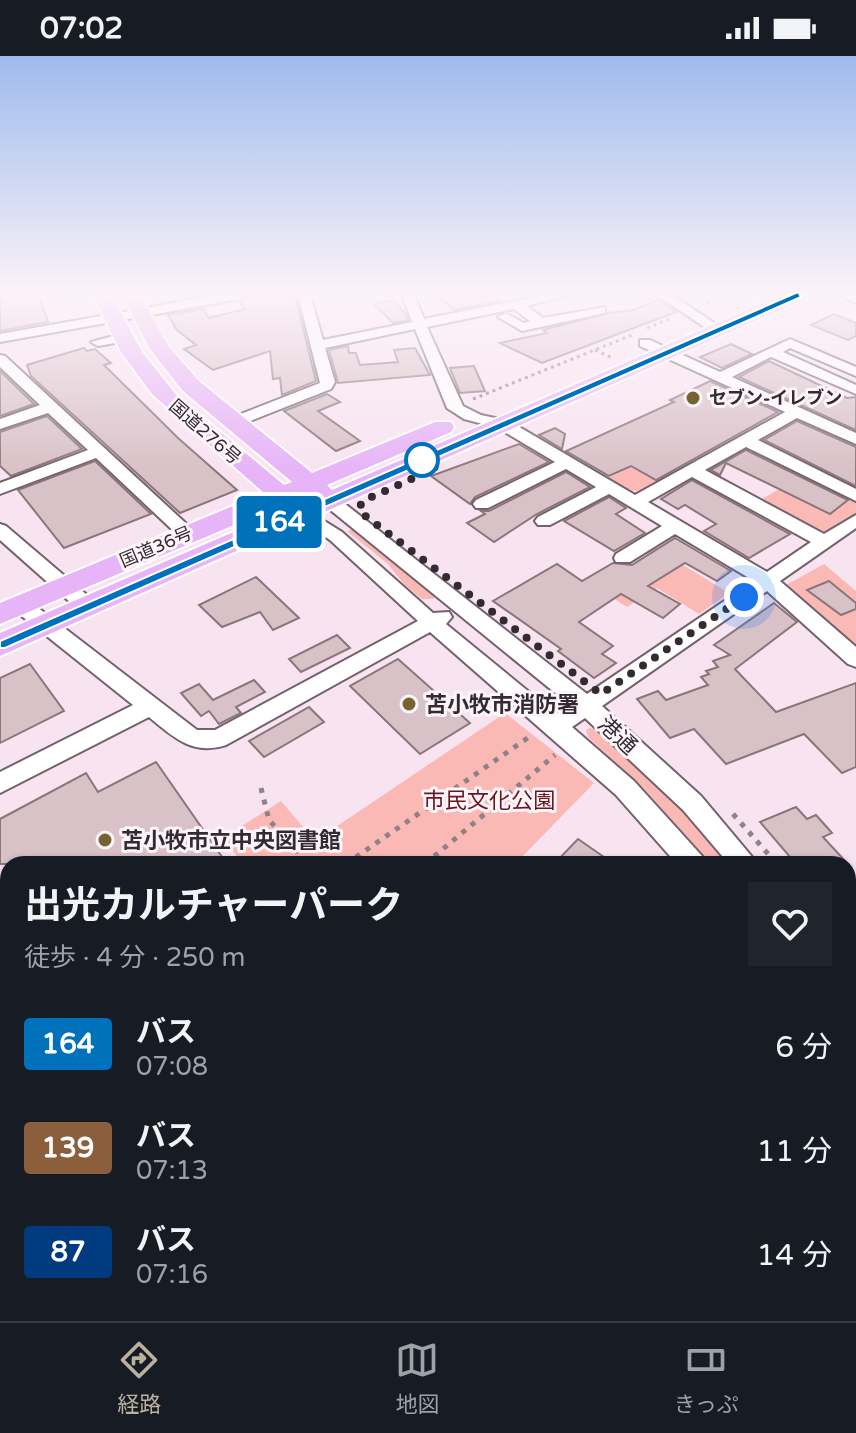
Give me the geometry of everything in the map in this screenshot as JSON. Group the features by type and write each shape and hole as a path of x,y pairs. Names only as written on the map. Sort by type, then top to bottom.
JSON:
{"highway":[{"name":"国道276号","path":"134,354 170,402 302,512"},
{"name":"国道276号","path":"164,354 191,386 329,500"},
{"name":"国道36号","path":"10,609 309,483 461,412 638,354"},
{"name":"国道36号","path":"0,645 503,424 644,354"}],"street":[{"path":"234,422 326,386 328,382 320,354"},
{"path":"433,354 461,412 503,424 768,581 856,659"},
{"path":"669,354 856,439"},
{"path":"720,377 767,354"},
{"path":"775,354 856,390"},
{"path":"815,354 856,372"},
{"path":"0,359 18,383 100,451 187,534"},
{"path":"818,374 838,364"},
{"path":"0,424 50,407"},
{"path":"635,502 797,412"},
{"path":"746,441 856,496"},
{"path":"0,489 100,451"},
{"path":"482,504 567,462"},
{"path":"692,470 825,542"},
{"path":"544,521 609,487"},
{"name":"港通","path":"329,500 586,705 692,803 738,856"},
{"name":"港通","path":"302,512 336,536 548,728 625,788 686,856"},
{"path":"548,728 856,520"},
{"path":"623,558 675,526"},
{"path":"0,530 87,606"},
{"path":"10,609 47,624 192,739 218,739 461,607"},
{"path":"0,783 149,707"}],"path":[{"path":"461,412 613,354"},
{"path":"358,856 548,728"},
{"path":"435,856 563,748"},
{"path":"261,788 269,820 302,856"},
{"path":"724,805 770,856"}],"green space":[{"path":"631,467 643,474 650,471 664,480 636,491 608,478"},
{"path":"807,474 856,498 856,513 827,533 758,501"},
{"path":"352,529 433,593 434,599 422,599 404,584 388,564 347,531"},
{"path":"650,545 729,593 699,614 657,588 627,607 585,580 605,567 632,584 673,570 642,550"},
{"path":"824,564 856,591 856,646 786,585"},
{"name":"市民文化公園","path":"505,713 594,783 523,856 237,856 223,838 281,801 315,841"},
{"path":"586,730 599,730 654,781 724,856 704,856 643,788 588,737"}],"building":[{"path":"64,354 101,354 111,363 104,365 178,438 237,490 180,513 31,376 27,365"},
{"path":"191,354 261,354 213,370"},
{"path":"270,354 309,354 316,381 282,395 280,378 273,379"},
{"path":"330,354 356,354 360,365 398,362 395,354 418,354 430,375 338,383"},
{"path":"523,354 566,354 542,363"},
{"path":"707,354 752,354 722,368 700,357"},
{"path":"769,361 847,398 856,397 856,430 739,377"},
{"path":"474,366 485,391 460,393 450,368"},
{"path":"0,371 34,404 0,416"},
{"path":"710,381 778,412 656,480 631,466 609,476 566,451 674,402 670,400"},
{"path":"327,394 340,402 318,411 360,441 336,451 284,411"},
{"path":"47,416 82,449 11,476 0,466 0,432"},
{"path":"797,421 856,447 856,486 764,440"},
{"path":"555,428 565,434 562,449 539,435"},
{"path":"519,444 549,462 475,497 470,504 431,476"},
{"path":"746,450 848,500 830,514 726,463 720,475 711,470"},
{"path":"95,461 151,514 64,548 18,490"},
{"path":"566,472 590,487 537,514 494,542 467,523 485,514 481,511 489,511"},
{"path":"692,480 790,534 749,558 704,531 716,524 685,505 678,509 661,499"},
{"path":"609,497 626,508 616,514 645,533 614,551 564,521"},
{"path":"675,538 731,571 717,581 685,563 648,586 680,604 663,618 621,594 579,622 613,646 602,654 616,663 594,678 558,651 561,649 493,601 557,564 582,581 613,563 632,565"},
{"path":"256,577 299,618 273,630 260,612 222,627 199,605"},
{"path":"829,581 856,603 856,609 841,615 807,590"},
{"path":"774,603 797,622 735,669 776,712 856,683 856,767 842,773 804,734 726,764 694,729 670,738 637,699 658,691 666,700 708,685 701,677 709,674 706,671 718,667 713,661 730,655 714,645"},
{"path":"337,635 350,648 301,672 289,659"},
{"name":"苫小牧市消防署","path":"398,659 470,723 420,754 350,686"},
{"path":"30,664 64,711 0,743 0,678"},
{"path":"254,680 265,692 236,707 241,713 219,724 209,711 201,716 181,693 199,684 213,700"},
{"path":"309,707 324,722 264,757 249,741"},
{"name":"苫小牧市立中央図書館","path":"156,762 221,856 0,856 0,819 86,773 98,792"},
{"path":"796,807 807,819 816,815 832,833 823,837 841,856 789,856 760,822"},
{"path":"578,839 602,856 562,856"}],"bus line":[{"name":"164","path":"0,645 663,354"}],"place":[{"name":"セブン-イレブン","path":"693,398"},
{"name":"苫小牧市消防署","path":"409,704"},
{"name":"苫小牧市立中央図書館","path":"105,840"}],"route":[{"path":"422,460 436,468 367,499 361,503 360,512 601,694 744,597"}]}
